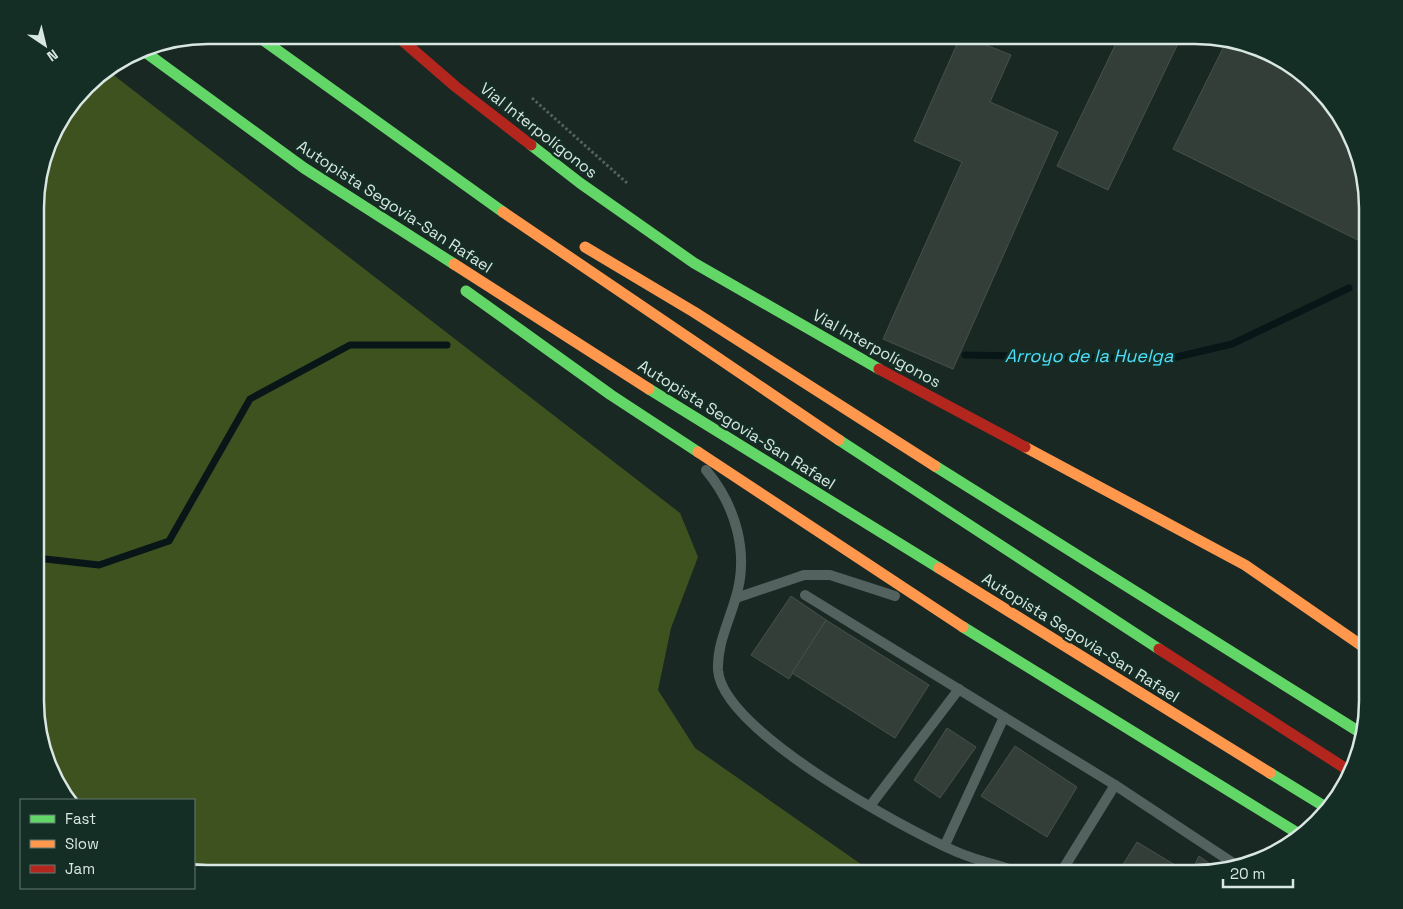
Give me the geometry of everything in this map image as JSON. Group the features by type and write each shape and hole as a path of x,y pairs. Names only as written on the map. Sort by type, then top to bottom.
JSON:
{"main road":[{"name":"Autopista Segovia-San Rafael","path":"268,44 371,120 720,360 1032,566 1345,768"},
{"name":"Vial Interpolígonos","path":"406,44 456,87 580,183 694,263 824,339 1245,565 1359,644"},
{"name":"Autopista Segovia-San Rafael","path":"149,55 304,168 641,384 1322,805"},
{"path":"371,120 514,205"},
{"path":"304,168 424,259"},
{"path":"574,240 694,312 1055,543 1357,729"},
{"path":"454,282 515,328 931,607 1049,682 1295,831"},
{"path":"1049,682 1213,795"}],"lane":[{"path":"683,442 717,483 736,522 742,557 736,598 718,650 718,672 727,696 747,720 843,792 957,852 997,865"},
{"path":"736,598 804,575 830,575 931,607"},
{"path":"805,595 1115,785 1230,861"},
{"path":"870,806 959,689"},
{"path":"945,845 1004,717"},
{"path":"1066,865 1115,785"}],"green space":[{"path":"113,74 680,513 698,557 671,628 658,690 695,748 862,865 197,865 195,865 195,799 77,799 56,764 45,722 44,208 47,176 56,145 78,108 100,85"}],"building":[{"path":"957,44 984,44 1011,55 990,102 1058,132 953,369 883,339 962,162 914,141"},
{"path":"1116,44 1178,44 1108,190 1057,166"},
{"path":"1224,47 1248,52 1268,61 1286,71 1318,100 1342,135 1351,155 1356,176 1359,197 1359,241 1173,149"},
{"path":"791,596 826,620 789,679 751,655"},
{"path":"826,620 929,685 895,738 792,673"},
{"path":"947,728 976,747 940,798 914,780"},
{"path":"1015,746 1077,787 1047,837 981,796"},
{"path":"1137,842 1175,865 1123,865"},
{"path":"1199,856 1211,864 1206,865 1194,865"}],"waterway":[{"name":"Arroyo de la Huelga","path":"965,355 1168,359 1232,344 1349,288"},
{"name":"Arroyo de la Huelga","path":"44,559 99,565 169,541 250,399 350,345 447,345"}],"traffic: fast":[{"path":"269,44 503,212"},
{"path":"149,55 304,168 454,264"},
{"path":"531,145 580,183 694,263 879,369"},
{"path":"466,291 611,395 698,452"},
{"path":"649,389 939,568"},
{"path":"839,440 1159,649"},
{"path":"935,466 1356,730"},
{"path":"963,627 1295,831"},
{"path":"1270,773 1322,805"}],"traffic: slow":[{"path":"503,212 839,440"},
{"path":"585,247 694,312 935,466"},
{"path":"454,264 649,389"},
{"path":"1025,447 1245,565 1359,644"},
{"path":"698,452 963,627"},
{"path":"939,568 1270,773"}],"traffic: jam":[{"path":"406,44 456,87 531,145"},
{"path":"879,369 1025,447"},
{"path":"1159,649 1345,768"}]}
